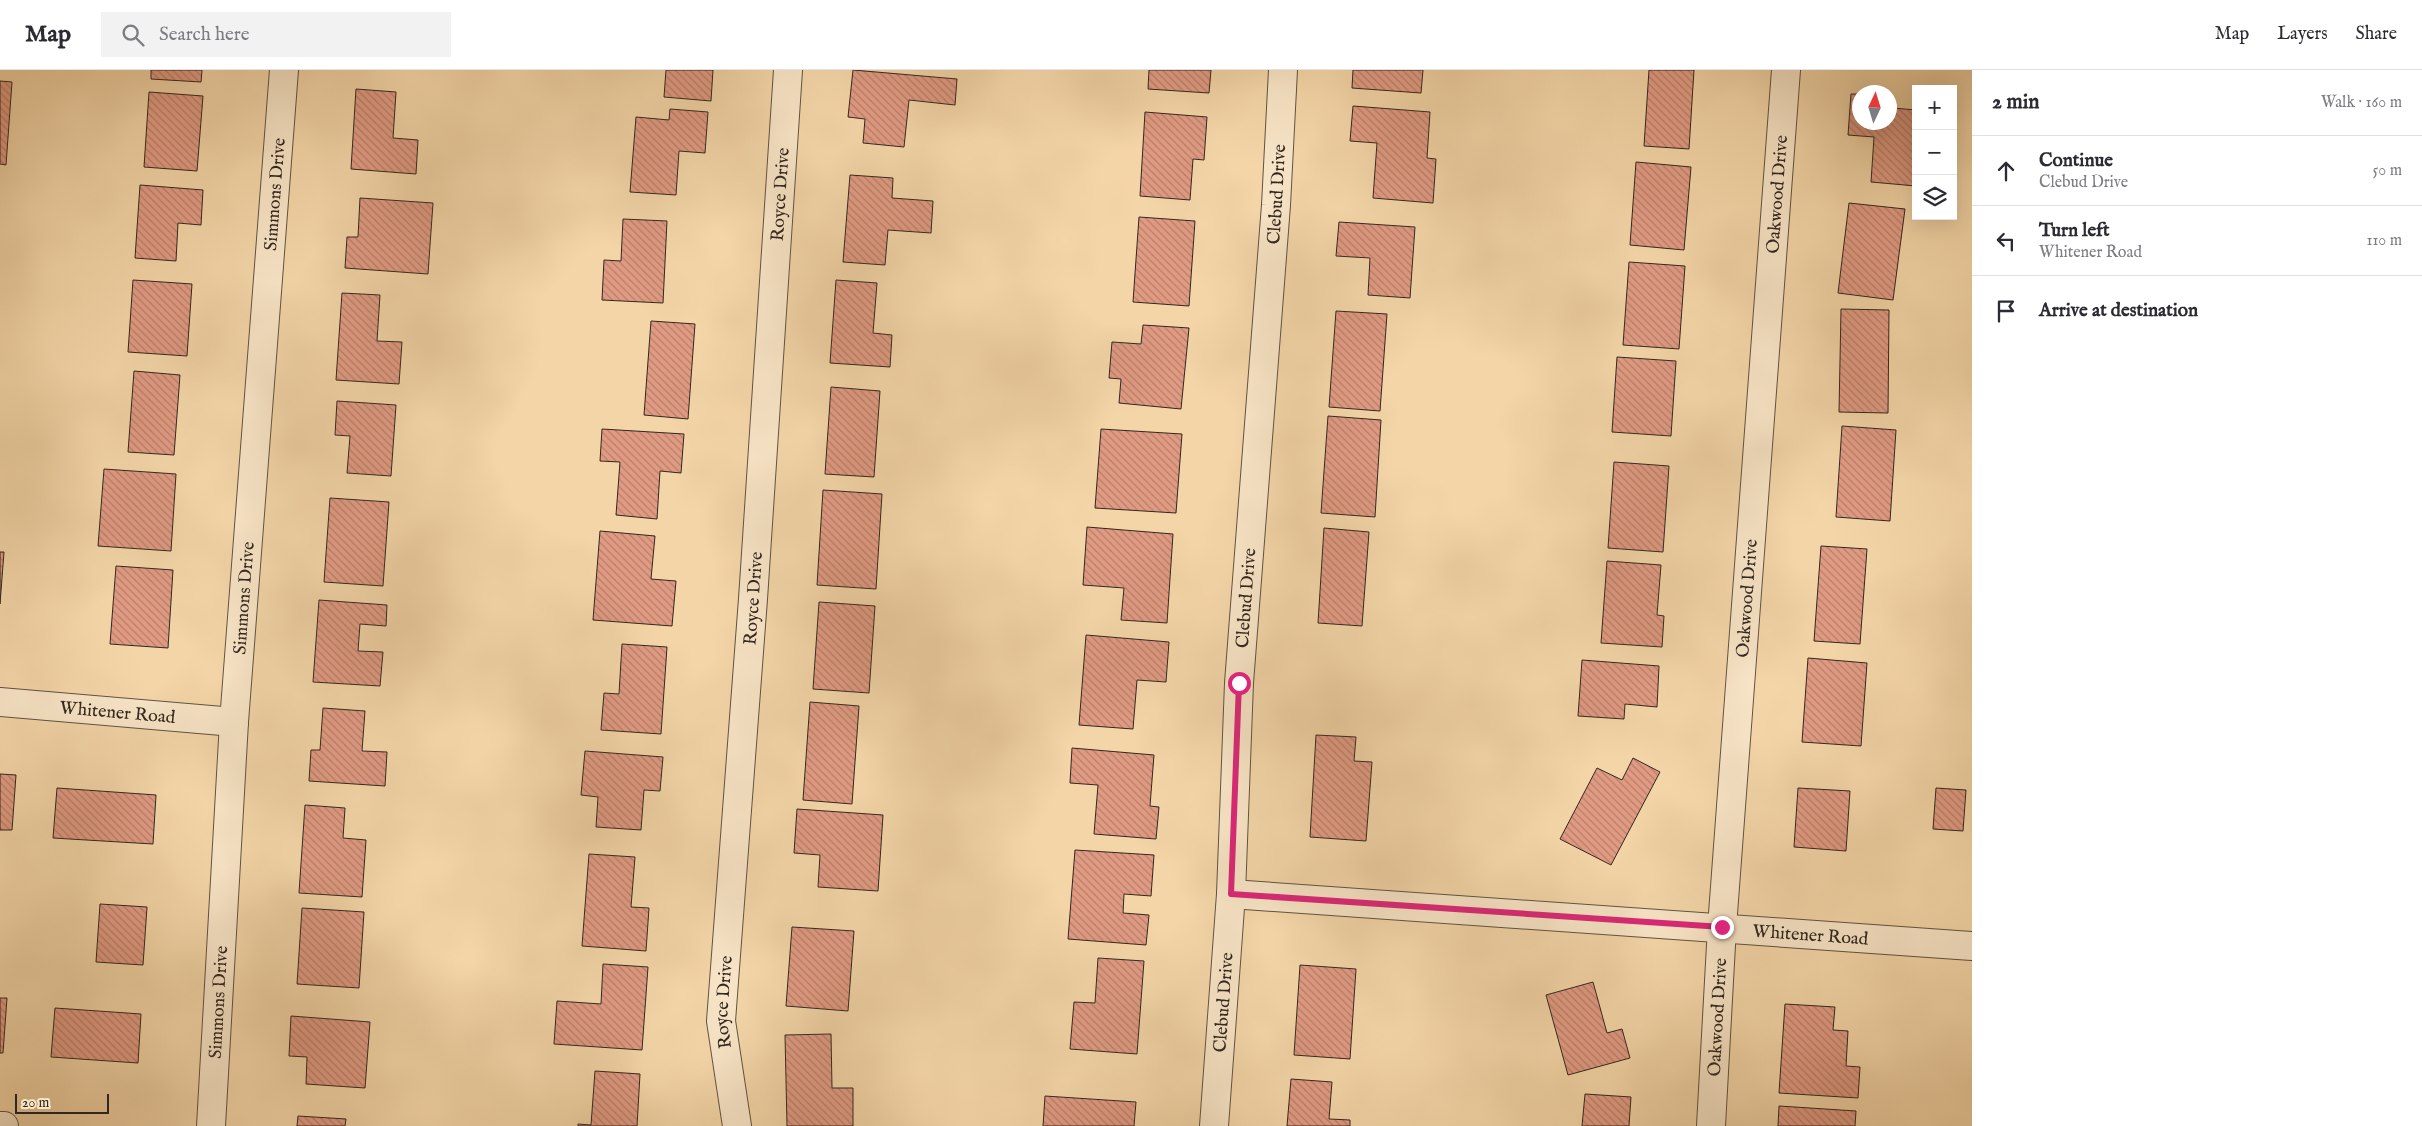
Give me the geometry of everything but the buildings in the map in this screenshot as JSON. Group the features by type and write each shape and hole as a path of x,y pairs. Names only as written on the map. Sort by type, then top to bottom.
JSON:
{"street":[{"name":"Simmons Drive","path":"211,1126 234,722 284,70"},
{"name":"Royce Drive","path":"737,1126 721,1021 754,599 788,70"},
{"name":"Clebud Drive","path":"1214,1126 1231,894 1239,683 1276,205 1283,70"},
{"name":"Oakwood Drive","path":"1711,1126 1722,927 1786,70"},
{"name":"Whitener Road","path":"0,702 234,722"},
{"name":"Whitener Road","path":"1231,894 1972,946"}],"route":[{"path":"1239,683 1231,894 1722,927"}]}
